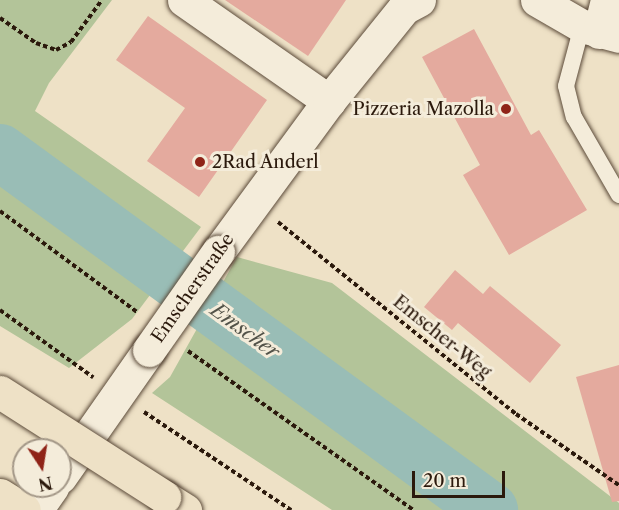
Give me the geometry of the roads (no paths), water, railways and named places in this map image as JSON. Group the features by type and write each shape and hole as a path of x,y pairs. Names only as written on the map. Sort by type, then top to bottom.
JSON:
{"highway":[{"path":"0,392 175,503"},
{"path":"0,495 24,510"}],"street":[{"path":"184,0 329,101"},
{"name":"Emscherstraße","path":"72,460 118,395 164,347 218,252 329,101 404,8 419,0"},
{"path":"537,0 600,31 607,0"}],"lane":[{"path":"600,31 566,86 574,117 619,195"}],"waterway":[{"name":"Emscher","path":"0,152 490,510"}],"place":[{"name":"Pizzeria Mazolla","path":"506,109"},
{"name":"2Rad Anderl","path":"200,162"}]}
